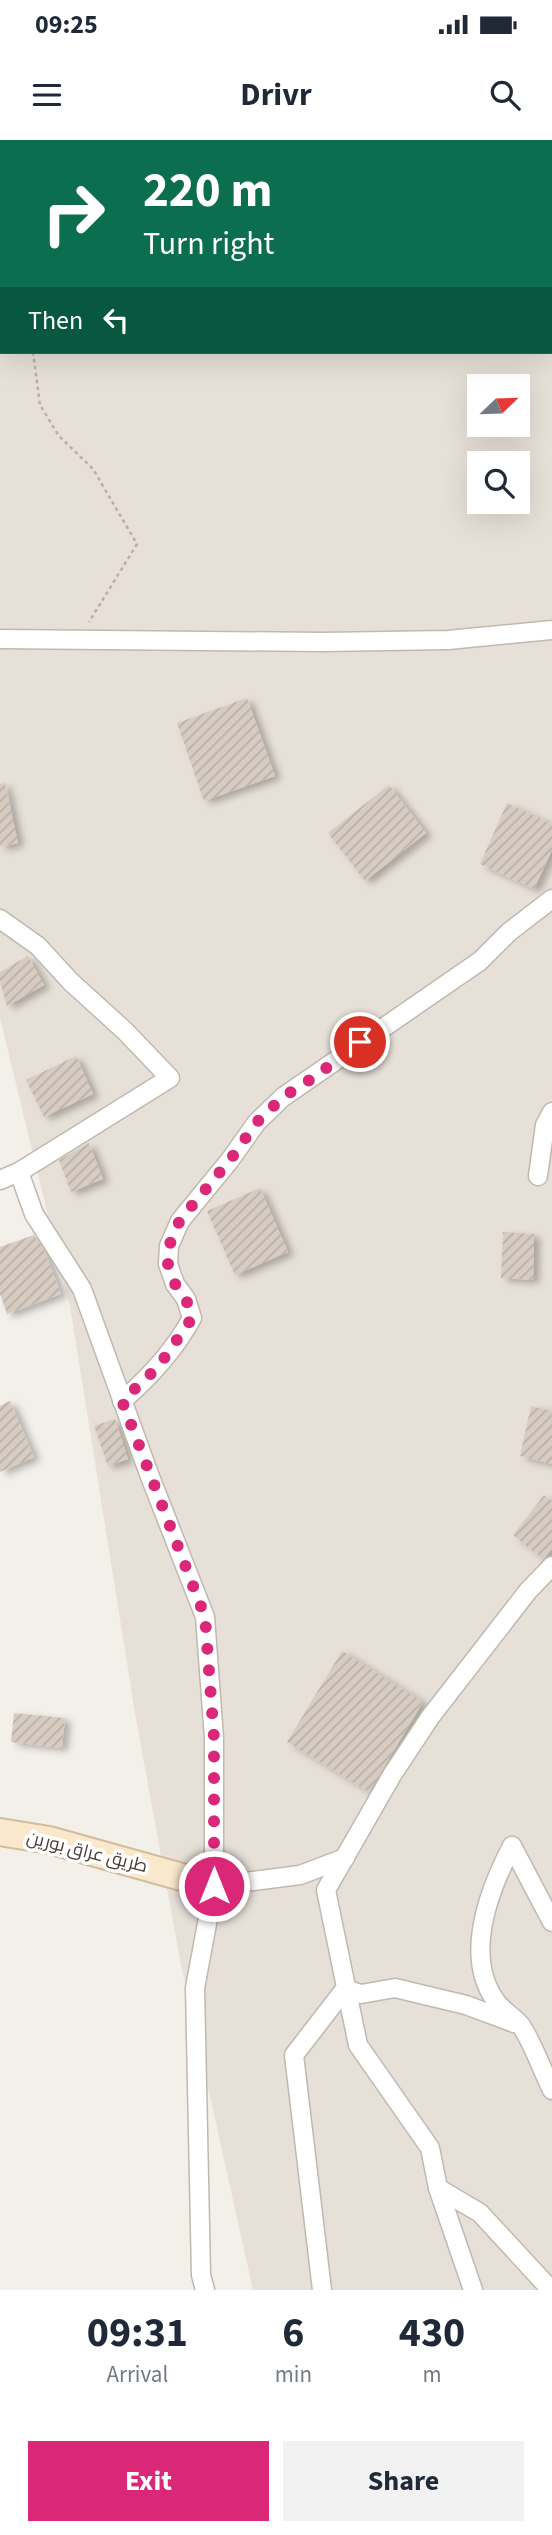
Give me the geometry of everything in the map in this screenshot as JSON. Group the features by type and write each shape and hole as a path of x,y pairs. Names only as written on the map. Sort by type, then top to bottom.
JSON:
{"street":[{"path":"0,639 448,640 552,630"},
{"path":"122,1401 155,1371 192,1318 186,1299 175,1284 168,1264 169,1246 180,1220 230,1160 257,1122 283,1097 480,961 509,932 552,899"},
{"path":"0,919 38,946 71,982 125,1031 170,1078 19,1172 0,1180"},
{"path":"538,1176 545,1125 552,1112"},
{"path":"19,1172 34,1214 82,1289 205,1617 214,1738 214,1886 195,1988 200,2262 205,2290"},
{"path":"473,2290 438,2188 430,2148 358,2045 326,1891 392,1775 431,1716 528,1591 552,1566"},
{"name":"طريق عراق بورين","path":"0,1832 49,1840 214,1886"},
{"path":"552,1922 512,1846 500,1868 489,1903 482,1937 482,1969 495,2000 521,2025 552,2090"},
{"path":"214,1886 300,1875 345,1858"},
{"path":"345,1989 361,1994 395,1988 466,2005 521,2025"},
{"path":"322,2290 294,2055 345,1989"},
{"path":"438,2188 480,2213 551,2290"}],"path":[{"path":"33,354 40,405 59,436 93,469 136,544 78,640"}],"shaded area":[{"path":"0,354 552,354 552,2290 253,2290 181,1965 136,1719 70,1306 0,1018"}],"building":[{"path":"247,698 275,776 204,801 177,723"},
{"path":"5,783 18,843 0,847 0,784"},
{"path":"389,785 426,833 365,881 328,833"},
{"path":"507,803 552,824 552,850 534,889 480,864"},
{"path":"28,956 44,985 7,1006 0,972"},
{"path":"76,1056 93,1094 44,1117 26,1080"},
{"path":"89,1143 103,1179 71,1192 59,1160"},
{"path":"260,1188 288,1252 235,1275 207,1211"},
{"path":"503,1232 534,1234 533,1280 501,1278"},
{"path":"34,1235 45,1252 61,1294 7,1314 0,1294 0,1247"},
{"path":"10,1401 34,1457 0,1472 0,1406"},
{"path":"531,1406 552,1411 552,1464 520,1456"},
{"path":"115,1419 128,1459 108,1466 94,1426"},
{"path":"544,1495 552,1501 552,1549 543,1559 513,1535"},
{"path":"342,1651 423,1702 369,1792 287,1742"},
{"path":"14,1713 65,1718 62,1748 11,1742"}],"route":[{"path":"214,1886 214,1738 205,1617 122,1401 149,1378 192,1318 186,1299 175,1284 168,1264 169,1246 180,1220 230,1160 257,1122 283,1097 360,1042"}]}
